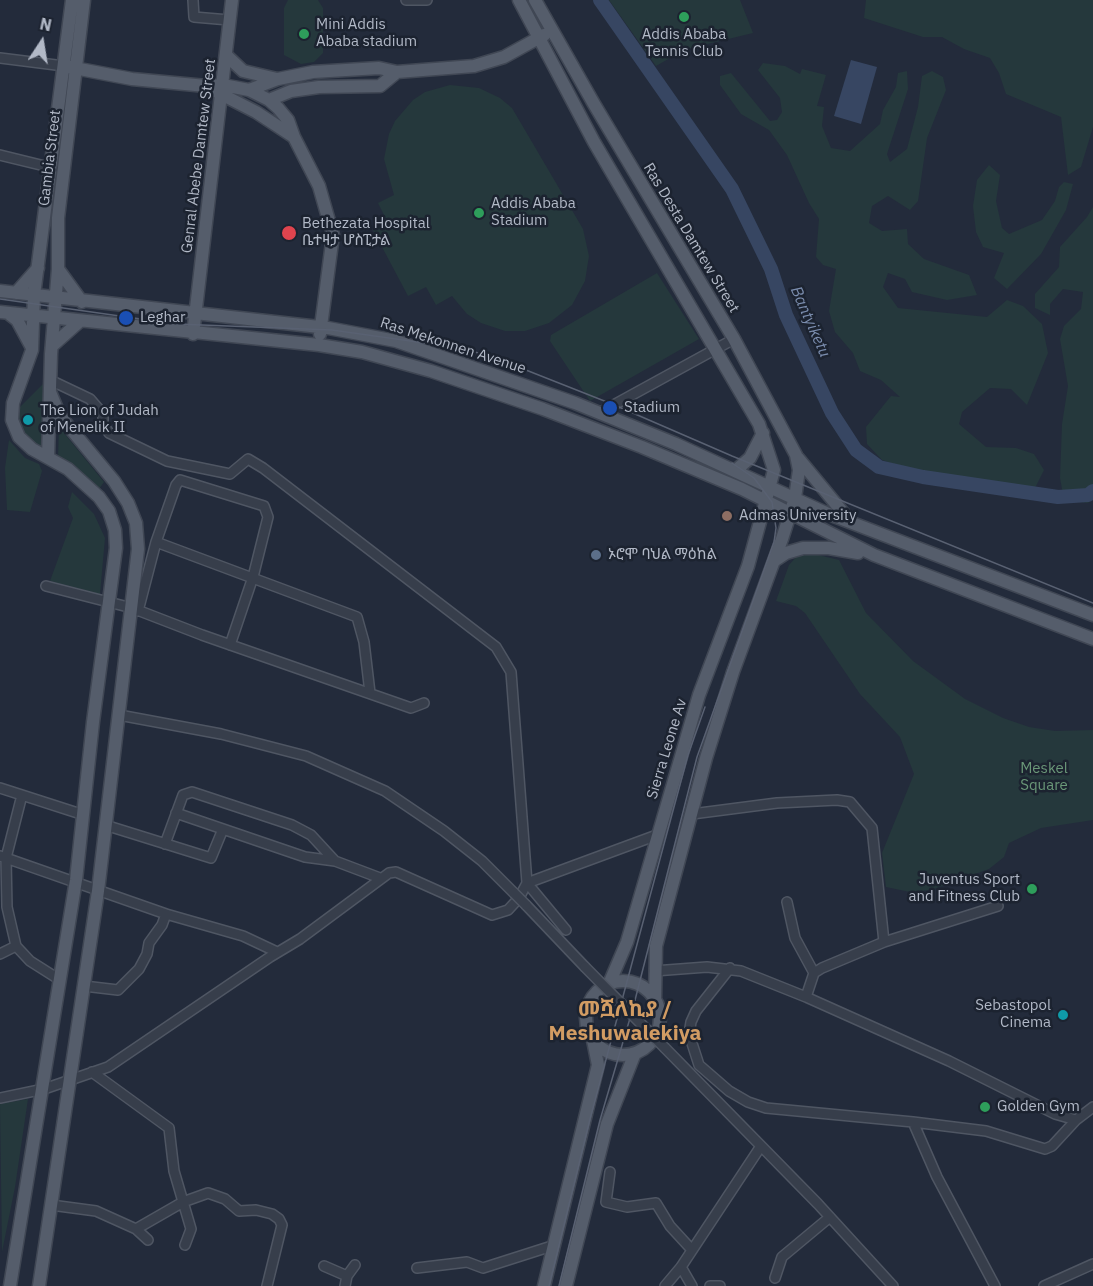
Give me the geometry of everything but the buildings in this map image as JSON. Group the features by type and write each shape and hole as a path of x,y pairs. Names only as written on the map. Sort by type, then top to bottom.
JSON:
{"main road":[{"name":"Gambia Street","path":"10,1286 44,1089 76,880 93,722 116,548 115,530 109,511 89,484 32,449 19,437 12,420 13,403 32,350 34,295 53,168 72,0"},
{"name":"Gambia Street","path":"48,457 52,346 58,269 58,218 84,0"},
{"name":"Genral Abebe Damtew Street","path":"194,334 232,0"},
{"path":"519,0 594,142 763,433 774,470 771,487"},
{"name":"Ras Desta Damtew Street","path":"536,0 734,339 796,455 800,475 791,512 723,702 692,814 656,946 655,1000"},
{"path":"64,66 77,70 222,90 249,90 278,79 313,72 379,68 397,72 474,66 504,57 553,31"},
{"path":"226,55 243,71 278,79"},
{"path":"270,100 291,91 319,87 380,86 397,72"},
{"path":"222,90 294,137"},
{"path":"249,90 270,100 288,120 319,186 333,235 319,345"},
{"path":"16,293 38,268"},
{"path":"58,269 82,302"},
{"name":"Ras Mekonnen Avenue","path":"0,291 368,333 419,348 599,413 851,522 1093,615"},
{"path":"4,313 17,320 29,339 32,350"},
{"name":"Ras Mekonnen Avenue","path":"4,313 319,345 392,360 525,403 642,447 742,489 874,555"},
{"path":"52,346 80,321"},
{"path":"39,1286 98,891 119,715 135,609 138,537 132,513 114,481 60,416 50,386"},
{"path":"735,471 750,458 763,433"},
{"path":"796,455 851,522"},
{"name":"Sierra Leone Av","path":"609,984 627,942 699,695 761,526 771,487"},
{"path":"742,489 752,501 761,526"},
{"path":"774,562 793,550 814,547 874,555 1093,639"},
{"path":"544,1286 598,1065 593,1041 587,1028 586,1015 590,1002 598,991 609,984 622,981 646,990 655,1000 660,1015 658,1031 649,1045 635,1053 612,1054 593,1041"},
{"path":"566,1286 607,1124 635,1053"}],"street":[{"path":"193,0 194,17 229,20"},
{"path":"406,0 427,0"},
{"path":"0,58 64,66"},
{"path":"0,155 53,168"},
{"path":"599,413 734,339"},
{"path":"0,1098 44,1089 108,1067 277,952 300,939 380,878 396,872 492,915 508,910 519,898 527,883 512,672 496,647 263,468 248,459 230,474 167,461 109,433 103,424 103,414 90,399 50,386"},
{"path":"135,609 156,542 180,480 264,506 268,517 253,577 230,645"},
{"path":"156,542 357,616 364,642 370,693"},
{"path":"46,585 135,609 230,645 411,708 424,703"},
{"path":"119,715 221,734 306,756 385,791 463,846 514,892 830,1217 889,1284"},
{"path":"0,788 84,815"},
{"path":"165,844 183,795 192,792 292,825 311,835 335,861"},
{"path":"22,795 3,857 7,907 16,946 30,961 60,980"},
{"path":"692,814 777,802 837,800 850,802 872,828 884,942"},
{"path":"176,813 305,857 335,861 380,878"},
{"path":"105,825 212,858 223,829"},
{"path":"527,883 657,835"},
{"path":"3,857 76,880 98,891 166,914 243,936 277,952"},
{"path":"527,883 566,930"},
{"path":"787,902 795,938 814,973 806,997"},
{"path":"814,973 884,942 998,906"},
{"path":"84,986 118,990 139,969 147,954 149,943 162,925 166,914"},
{"path":"0,954 16,946"},
{"path":"654,971 707,967 730,968 806,997 949,1061 1055,1114 1076,1120"},
{"path":"730,968 696,1011 690,1034 699,1065 729,1091 748,1102 766,1108 986,1131 1045,1149 1052,1146 1076,1120 1093,1107"},
{"path":"92,1072 169,1128 174,1171 190,1229 185,1245"},
{"path":"913,1122 937,1177 995,1286"},
{"path":"665,1286 681,1268 761,1146"},
{"path":"610,1172 606,1202 627,1207 656,1203 679,1239 692,1250"},
{"path":"136,1229 183,1202 208,1193 214,1194 239,1211 256,1210 272,1214 282,1224 267,1286"},
{"path":"51,1205 96,1211 136,1229 148,1240"},
{"path":"774,1278 782,1257 830,1217"},
{"path":"417,1268 467,1262 483,1268 555,1245"},
{"path":"1044,1286 1093,1264"},
{"path":"324,1266 346,1281 355,1265"},
{"path":"681,1268 692,1286"},
{"path":"710,1286 720,1286"}],"green space":[{"name":"Mini Addis Ababa stadium","path":"288,0 318,0 323,8 323,53 314,62 301,64 284,55 284,8"},
{"name":"Addis Ababa Tennis Club","path":"609,0 740,0 753,33 670,53 670,58 656,66"},
{"path":"866,0 1093,0 1093,127 1081,167 1068,175 1061,117 1006,94 999,73 990,58 964,49 942,37 923,37 864,18"},
{"path":"763,63 785,66 800,74 802,69 826,75 817,106 824,107 822,126 831,148 850,151 880,124 883,110 896,87 898,73 907,71 908,89 887,154 890,162 907,149 918,107 922,76 932,71 943,77 946,90 927,138 918,201 910,210 888,196 872,206 869,223 882,231 907,229 908,244 924,259 969,275 977,295 947,300 912,292 905,279 888,273 883,287 898,308 987,317 1007,300 1023,306 1042,324 1048,353 1027,405 1011,389 990,388 962,412 959,424 986,447 1016,448 1034,454 1044,470 1034,490 976,486 912,470 882,460 867,444 866,427 891,396 900,397 881,380 860,371 853,353 835,332 829,311 836,269 823,265 816,257 819,219 787,155 769,130 741,114 720,85 720,76 731,73 770,121 777,120 782,112 780,98 758,70"},
{"name":"Addis Ababa Stadium","path":"450,85 479,88 500,98 512,108 583,229 589,256 585,281 572,305 549,323 525,331 505,331 481,323 467,314 452,296 436,305 426,287 408,296 373,230 388,223 378,203 394,195 384,159 389,134 395,121 413,100 425,92"},
{"path":"989,165 1000,175 996,201 1002,228 1009,234 1042,220 1055,201 1059,187 1064,182 1073,184 1066,210 1041,254 1007,289 994,278 1004,253 983,247 976,232 973,206 977,180"},
{"path":"1093,207 1093,499 1088,503 1064,500 1060,478 1062,424 1068,386 1060,339 1064,326 1081,309 1083,292 1063,289 1050,304 1050,315 1035,308 1035,294 1059,267 1060,247"},
{"path":"657,273 699,339 590,401 550,341 551,335"},
{"path":"43,384 40,451 24,436 17,420 20,407"},
{"path":"59,427 104,482 99,489 58,458"},
{"path":"9,440 25,458 39,464 42,471 30,512 7,510 5,468"},
{"path":"72,492 94,514 105,538 100,594 50,581 73,518 68,507"},
{"name":"Meskel Square","path":"810,553 839,560 866,613 913,661 965,699 1003,718 1029,727 1055,731 1093,730 1093,820 1041,828 1009,843 1004,857 989,869 931,890 910,892 886,887 882,853 914,774 900,737 860,694 805,613 796,606 776,601 789,565 798,555"},
{"path":"28,1099 15,1187 2,1252 0,1104"}],"water":[{"path":"851,60 877,67 861,124 834,116"}],"waterway":[{"name":"Bantyiketu","path":"600,0 732,189 771,269 786,315 832,413 856,450 879,467 923,477 1058,497 1088,495 1093,491"}],"tram line":[{"path":"0,299 176,324 332,330 460,348 493,357 1093,603"},
{"path":"559,1286 600,1120 633,1008 697,757 774,542 776,528 772,502 754,478 732,463"},
{"path":"549,1286 590,1119 688,755 705,707"}],"place":[{"name":"Addis Ababa Tennis Club","path":"684,17"},
{"name":"Mini Addis Ababa stadium","path":"304,34"},
{"name":"Addis Ababa Stadium","path":"479,213"},
{"name":"Bethezata Hospital ቤተዛታ ሆስፒታል","path":"289,233"},
{"name":"Leghar","path":"126,318"},
{"name":"Stadium","path":"610,408"},
{"name":"The Lion of Judah of Menelik II","path":"28,420"},
{"name":"Admas University","path":"727,516"},
{"name":"ኦሮሞ ባህል ማዕከል","path":"596,555"},
{"name":"Juventus Sport and Fitness Club","path":"1032,889"},
{"name":"Sebastopol Cinema","path":"1063,1015"},
{"name":"Golden Gym","path":"985,1107"}],"district":[{"name":"መሿለኪያ / Meshuwalekiya","path":"625,1022"}]}
